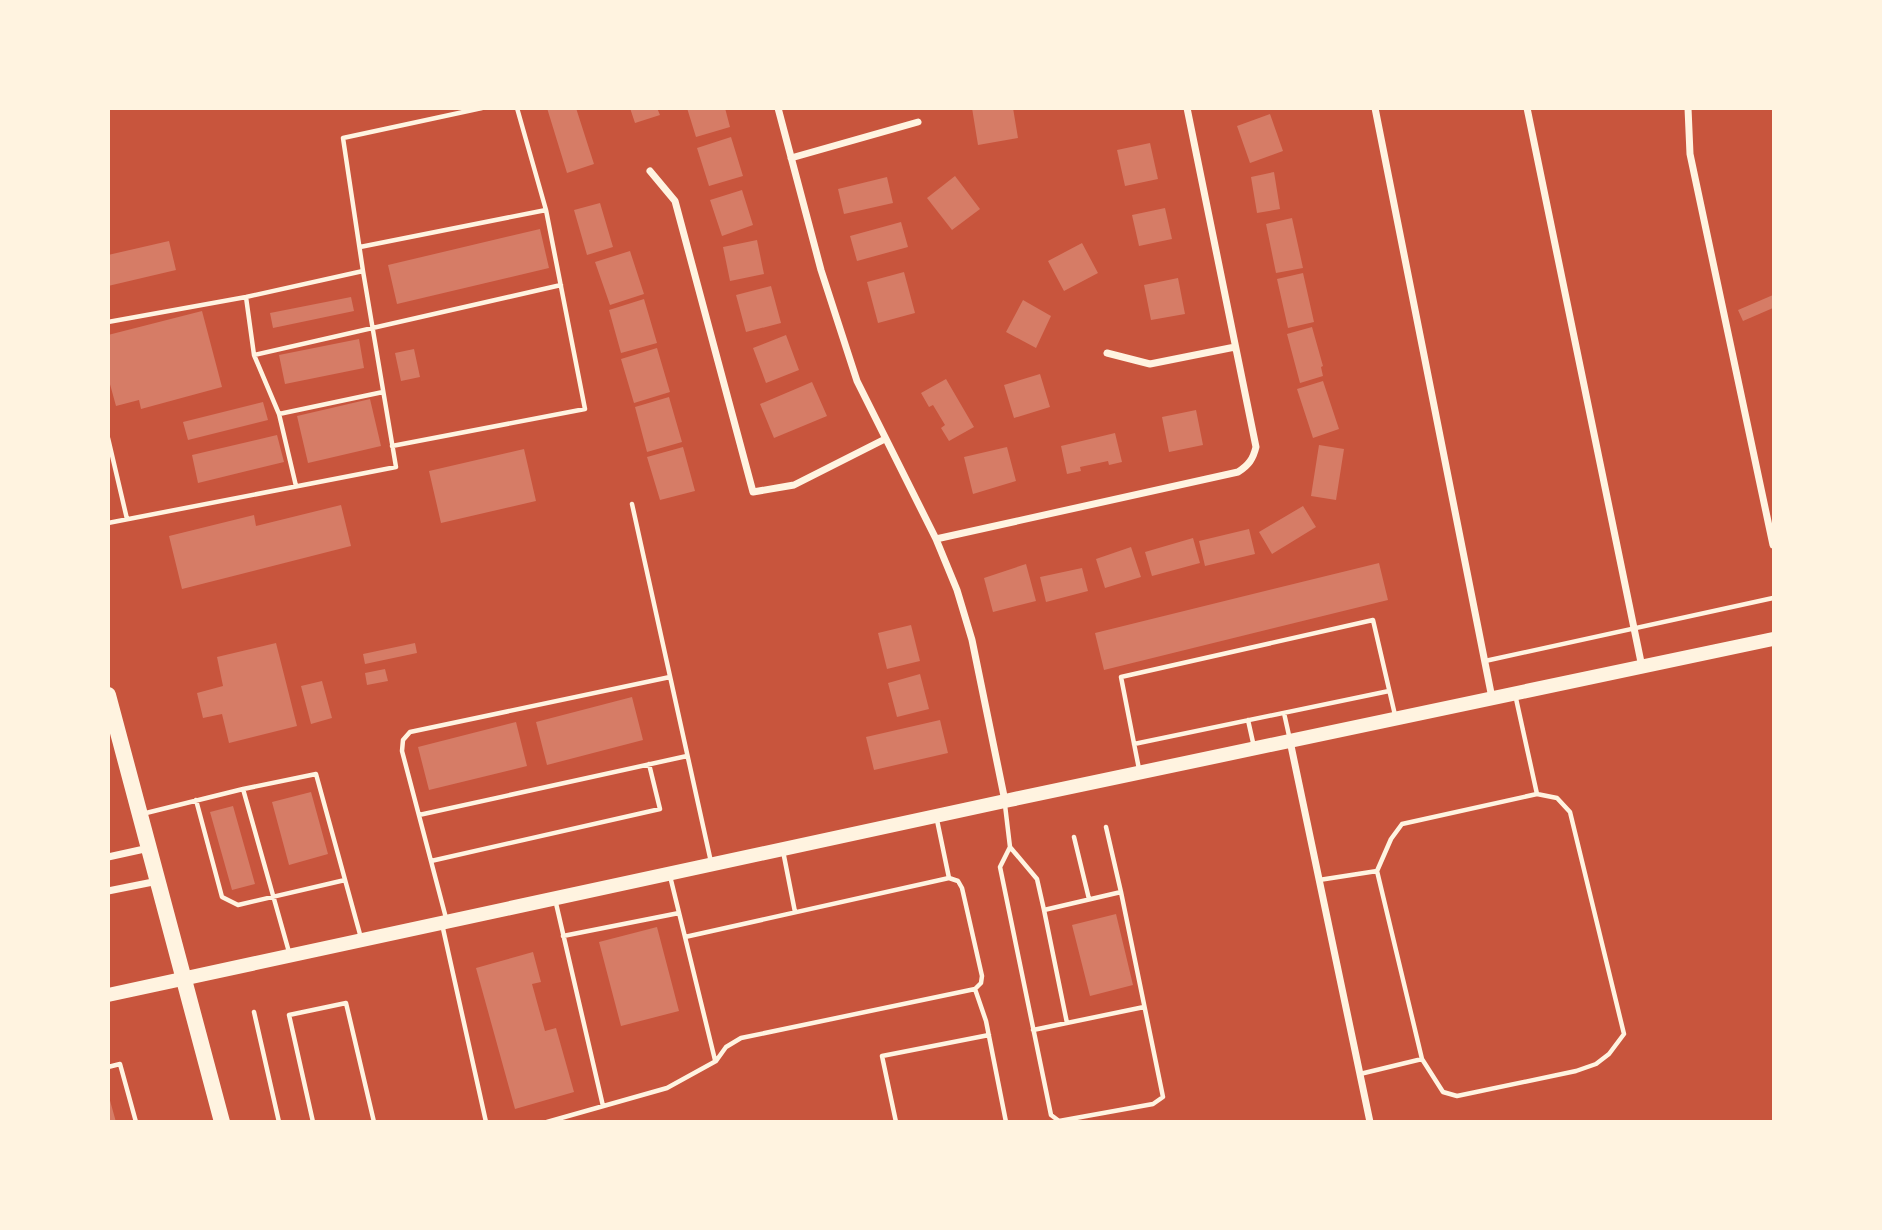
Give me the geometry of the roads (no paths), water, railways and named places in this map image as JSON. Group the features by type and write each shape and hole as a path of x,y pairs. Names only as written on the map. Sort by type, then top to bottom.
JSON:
{"highway":[{"path":"108,695 222,1122"}],"main road":[{"path":"108,995 1005,801 1773,639"}],"street":[{"path":"778,108 821,270 857,381 936,538 957,590 972,640 1005,801"},
{"path":"936,538 1238,472 1253,458 1256,447 1187,108"},
{"path":"1376,108 1492,698"},
{"path":"1527,108 1642,667"},
{"path":"1688,108 1690,154 1773,545"},
{"path":"790,158 918,122"},
{"path":"650,171 675,201 753,492 794,485 885,439"},
{"path":"1107,353 1150,364 1235,347"},
{"path":"1290,741 1370,1122"},
{"path":"108,857 150,848"},
{"path":"108,891 158,881"}],"lane":[{"path":"108,523 396,467 343,138 482,108"},
{"path":"392,446 585,408 547,210 517,108"},
{"path":"360,247 547,210"},
{"path":"108,322 246,298 363,271"},
{"path":"254,355 561,285"},
{"path":"246,298 254,355 279,414 296,486"},
{"path":"279,414 383,392"},
{"path":"108,438 127,519"},
{"path":"632,505 711,864"},
{"path":"1485,661 1773,598"},
{"path":"1139,774 1121,677 1373,620 1396,719"},
{"path":"486,1122 431,861 402,751 403,740 410,732 670,677"},
{"path":"1134,744 1389,691"},
{"path":"1515,694 1536,794"},
{"path":"1284,713 1290,741"},
{"path":"1248,720 1254,748"},
{"path":"419,815 687,756"},
{"path":"431,861 660,808 649,764"},
{"path":"141,814 316,774 361,941"},
{"path":"243,789 290,956"},
{"path":"1536,794 1557,798 1570,812 1624,1034 1609,1054 1596,1064 1576,1071 1457,1096 1443,1092 1422,1059 1377,871 1391,839 1402,824 1536,794"},
{"path":"196,800 222,897 238,905 345,880"},
{"path":"1005,801 1010,847 1000,867 1051,1115 1059,1121 1153,1104 1163,1097 1106,827"},
{"path":"936,816 949,878"},
{"path":"1074,837 1089,899"},
{"path":"1010,847 1037,879 1067,1023"},
{"path":"783,849 795,912"},
{"path":"1319,880 1377,871"},
{"path":"669,874 716,1062"},
{"path":"547,1122 667,1088 716,1062 726,1047 741,1038 975,989 981,983 982,976 962,888 958,881 949,878 685,937"},
{"path":"1044,910 1121,892"},
{"path":"555,899 603,1106"},
{"path":"563,936 679,913"},
{"path":"975,989 989,1035 1006,1122"},
{"path":"313,1122 289,1016 346,1003 374,1122"},
{"path":"1032,1030 1144,1007"},
{"path":"254,1012 279,1122"},
{"path":"896,1122 882,1056 989,1035"},
{"path":"1360,1074 1422,1059"},
{"path":"108,1067 120,1064 136,1122"}]}
